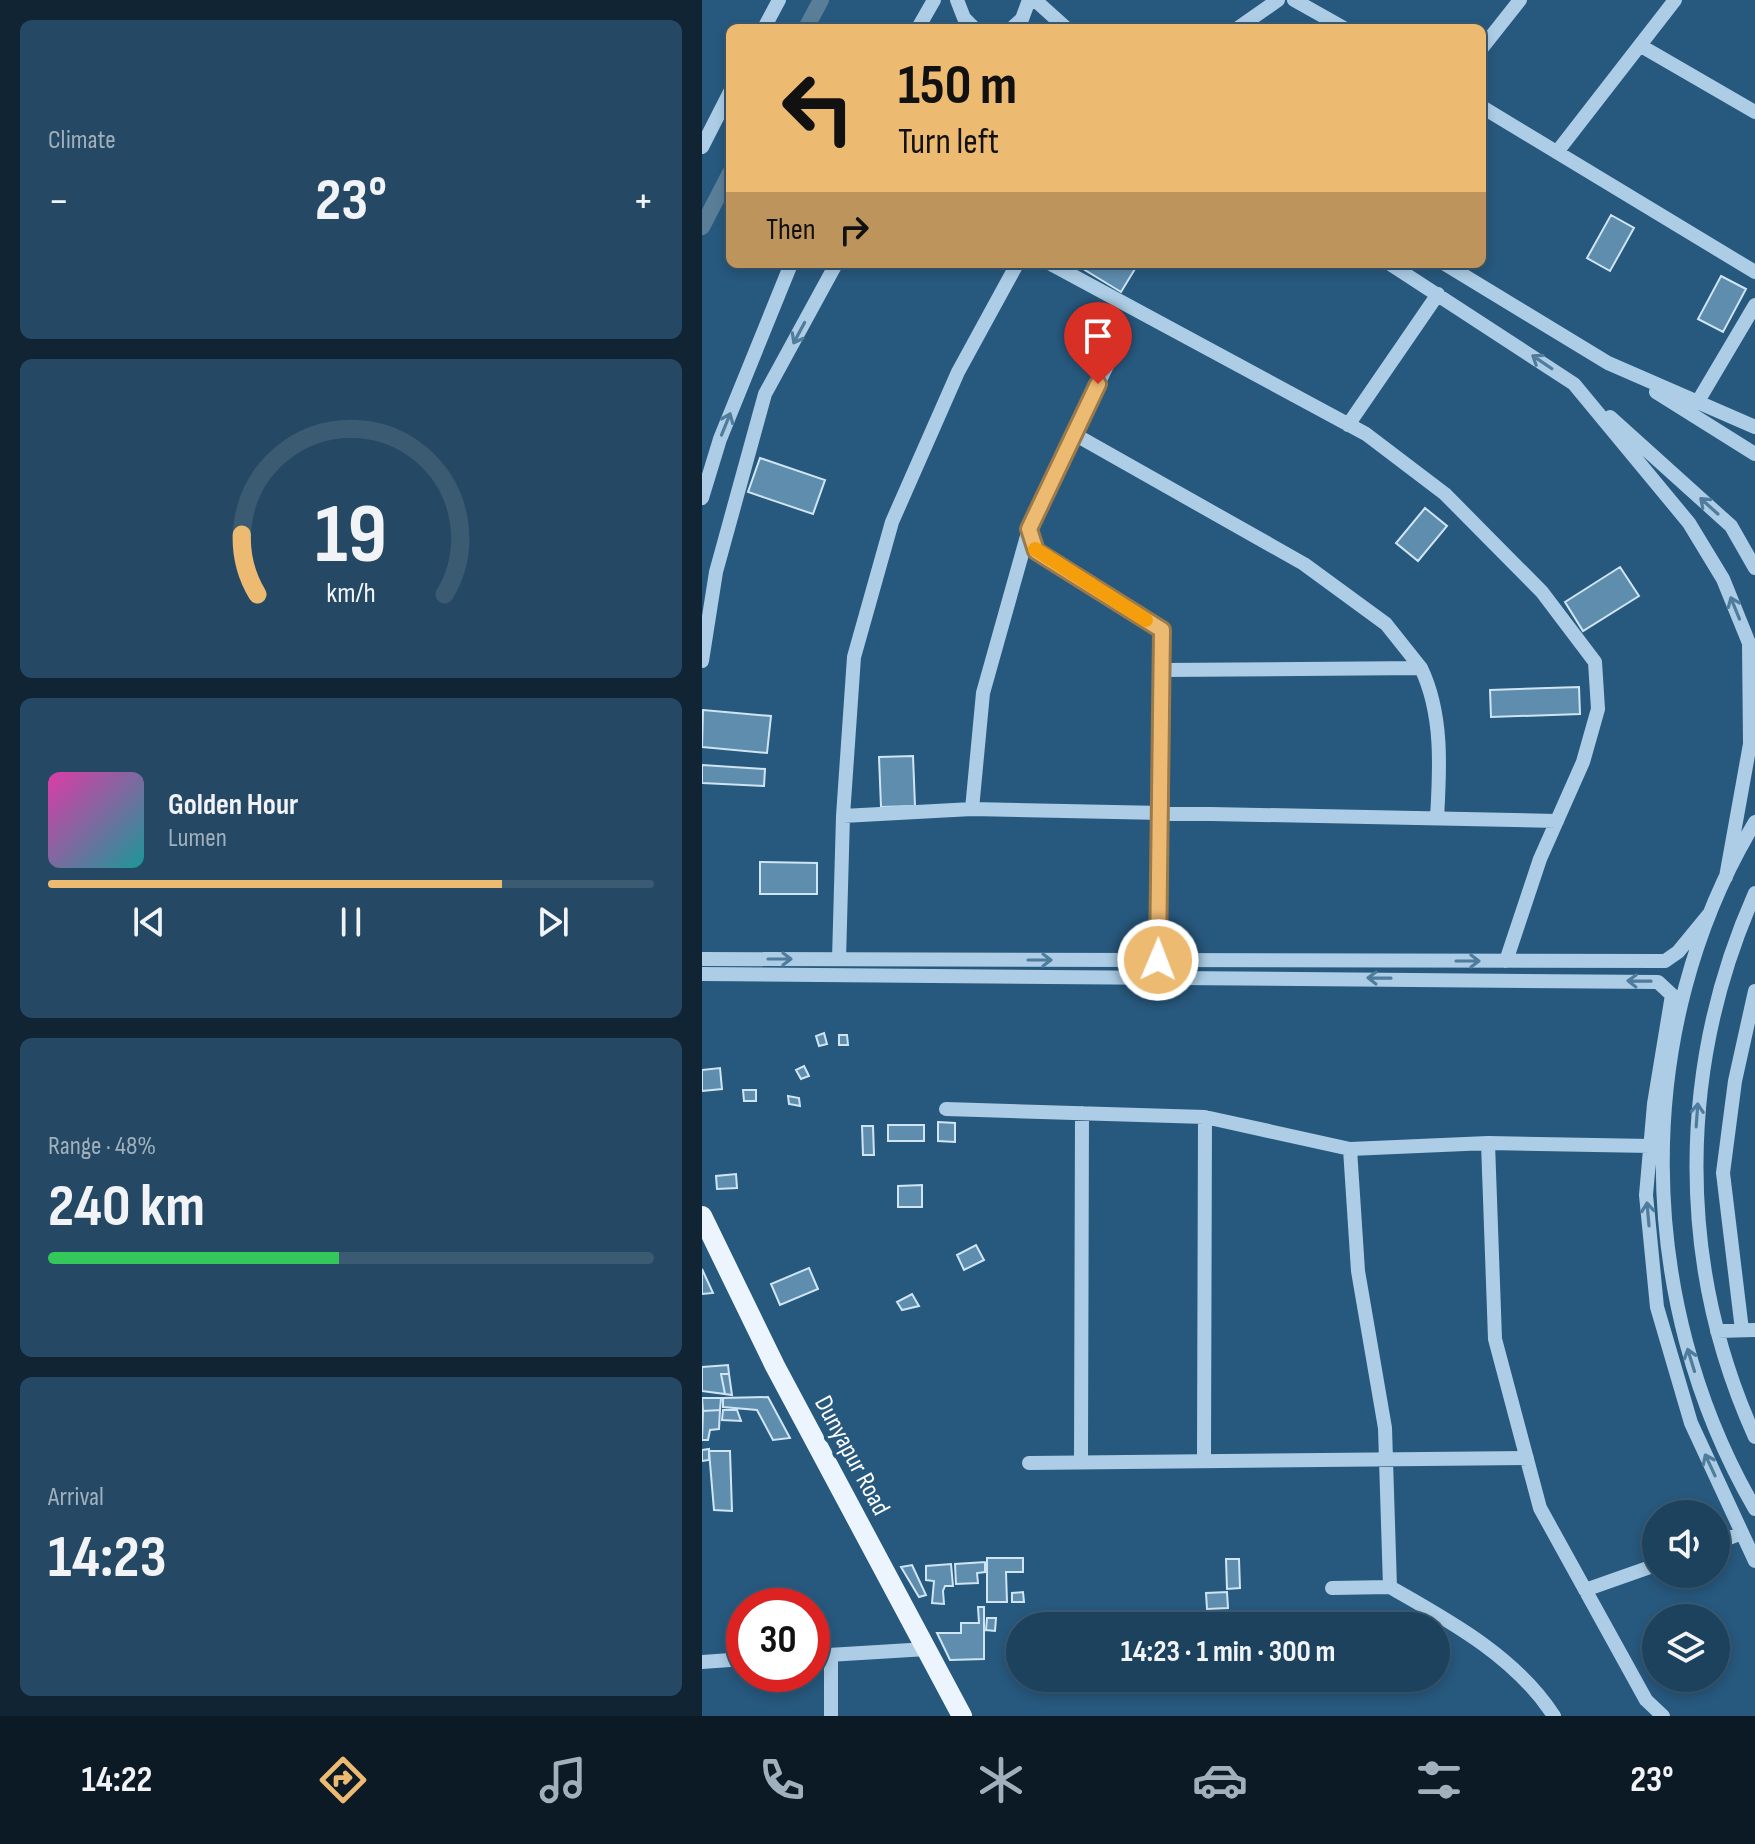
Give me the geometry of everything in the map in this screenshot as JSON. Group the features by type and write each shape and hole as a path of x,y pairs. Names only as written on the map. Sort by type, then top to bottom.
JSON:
{"main road":[{"name":"Dunyapur Road","path":"702,1216 775,1366 962,1716"}],"street":[{"path":"766,24 779,0"},
{"path":"920,24 934,0"},
{"path":"957,0 964,18 970,24"},
{"path":"1016,24 1022,19 1029,0"},
{"path":"1035,0 1062,24"},
{"path":"1244,24 1278,0"},
{"path":"1294,0 1337,24"},
{"path":"1486,43 1520,0"},
{"path":"1557,152 1675,0"},
{"path":"1641,46 1755,112"},
{"path":"702,147 726,100"},
{"path":"1486,109 1755,272"},
{"path":"702,498 720,439 789,268"},
{"path":"702,661 716,572 765,394 834,268"},
{"path":"839,959 843,816 854,657 892,522 958,372 1015,268"},
{"path":"1058,268 1348,425 1445,494 1542,592 1595,662 1598,709 1583,762 1557,821 1506,961"},
{"path":"1396,268 1574,384 1731,526 1755,568"},
{"path":"1452,268 1755,454"},
{"path":"1348,425 1438,294"},
{"path":"1697,403 1755,305"},
{"path":"972,809 983,693 1029,529 1122,334"},
{"path":"1608,363 1755,427"},
{"path":"1574,384 1689,523 1723,579 1749,643 1750,744 1726,877"},
{"path":"1074,434 1304,564 1386,624 1421,668 1434,696 1440,772 1437,818"},
{"path":"1029,529 1036,551 1162,630 1158,960"},
{"path":"1161,670 1421,668"},
{"path":"843,816 972,809 1557,821"},
{"path":"1755,822 1710,913 1685,989 1669,1067 1663,1147 1665,1227 1677,1306 1698,1383 1727,1457 1755,1509"},
{"path":"1755,893 1719,992 1698,1108 1698,1226 1717,1331 1755,1437"},
{"path":"702,959 1665,961 1678,952 1710,913"},
{"path":"702,974 1658,982 1672,995 1646,1195 1657,1307 1691,1423 1755,1561"},
{"path":"1717,1331 1748,1330 1723,1173 1735,1081 1755,991"},
{"path":"946,1109 1205,1117 1350,1149 1488,1143 1651,1146"},
{"path":"1081,1460 1082,1113"},
{"path":"1204,1460 1205,1117"},
{"path":"1488,1143 1495,1339 1540,1508 1646,1700 1663,1716"},
{"path":"1350,1149 1358,1271 1387,1459 1390,1587"},
{"path":"1029,1463 1081,1460 1527,1458"},
{"path":"1730,1538 1742,1533"},
{"path":"1585,1590 1642,1570"},
{"path":"1332,1588 1390,1587 1467,1631 1541,1696 1554,1716"},
{"path":"831,1716 831,1655 927,1649"},
{"path":"702,1662 726,1660"}],"building":[{"path":"1611,215 1634,228 1610,271 1587,258"},
{"path":"1082,268 1136,268 1121,292"},
{"path":"1721,276 1746,289 1723,332 1698,319"},
{"path":"760,458 825,480 813,514 748,492"},
{"path":"1425,508 1447,526 1418,561 1396,543"},
{"path":"1620,567 1639,596 1583,631 1565,602"},
{"path":"1579,687 1580,714 1491,717 1490,690"},
{"path":"703,710 771,716 767,753 702,747"},
{"path":"913,756 915,806 881,807 879,757"},
{"path":"702,765 765,769 764,786 702,783"},
{"path":"760,862 817,863 817,894 760,894"},
{"path":"824,1033 827,1044 819,1046 816,1036"},
{"path":"839,1035 847,1035 848,1045 839,1045"},
{"path":"804,1066 809,1076 801,1079 796,1070"},
{"path":"720,1068 722,1089 702,1091 702,1070"},
{"path":"743,1090 756,1090 756,1101 744,1101"},
{"path":"788,1096 799,1098 800,1106 789,1104"},
{"path":"938,1122 955,1123 955,1142 938,1141"},
{"path":"888,1125 924,1125 924,1141 888,1141"},
{"path":"862,1126 873,1126 874,1155 863,1155"},
{"path":"736,1174 737,1188 717,1189 716,1176"},
{"path":"922,1185 922,1207 898,1207 898,1186"},
{"path":"976,1245 984,1260 964,1270 957,1255"},
{"path":"809,1268 818,1289 780,1305 771,1284"},
{"path":"702,1269 713,1293 702,1294"},
{"path":"912,1294 919,1306 902,1310 897,1302"},
{"path":"728,1365 729,1374 721,1374 725,1394 702,1391 702,1367"},
{"path":"721,1374 729,1374 732,1395 725,1394"},
{"path":"768,1397 790,1438 773,1440 757,1410 723,1407 723,1398"},
{"path":"702,1398 721,1398 720,1410 703,1411"},
{"path":"720,1410 719,1429 710,1430 708,1440 702,1440 703,1411"},
{"path":"723,1410 737,1410 741,1421 722,1420"},
{"path":"709,1449 709,1460 702,1461 702,1450"},
{"path":"709,1451 730,1451 732,1511 714,1510"},
{"path":"987,1558 1023,1558 1023,1572 1006,1572 1007,1602 987,1602"},
{"path":"1226,1559 1239,1559 1240,1588 1227,1589"},
{"path":"985,1562 985,1572 977,1573 978,1583 956,1584 955,1564"},
{"path":"951,1564 953,1586 945,1586 944,1604 932,1603 934,1581 926,1580 926,1566"},
{"path":"912,1565 926,1595 919,1597 901,1567"},
{"path":"1023,1592 1024,1602 1012,1602 1012,1593"},
{"path":"1227,1592 1228,1608 1207,1609 1206,1593"},
{"path":"978,1607 984,1607 984,1659 950,1660 937,1633 961,1633 961,1623 979,1623"},
{"path":"987,1618 996,1618 995,1631 986,1630"}],"waterway":[{"path":"808,24 821,0"},
{"path":"702,227 726,181"}],"slow traffic":[{"path":"1035,549 1146,620"}],"route":[{"path":"1098,384 1029,529 1036,551 1162,630 1158,960"}]}
